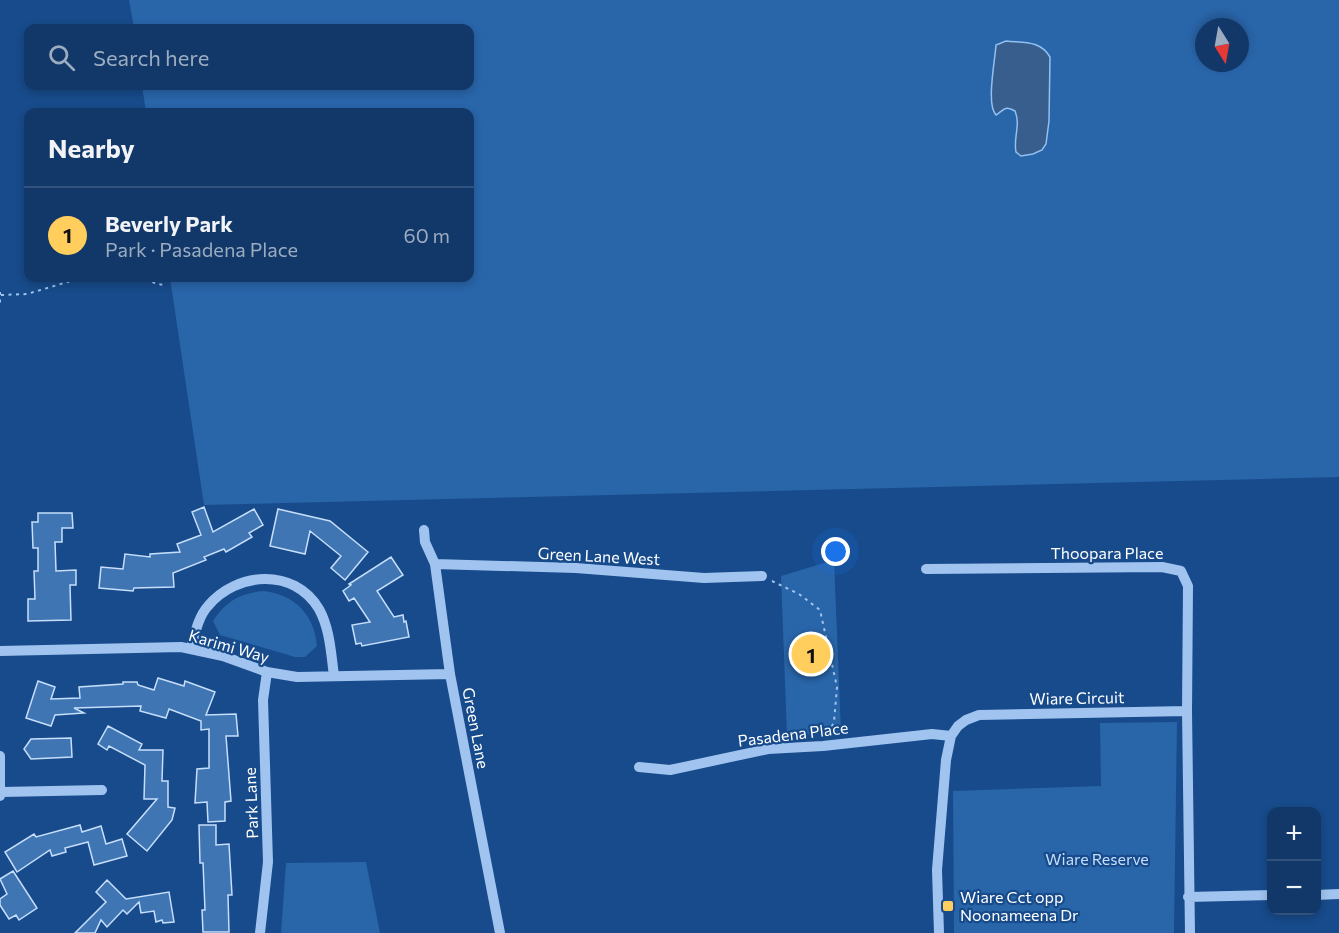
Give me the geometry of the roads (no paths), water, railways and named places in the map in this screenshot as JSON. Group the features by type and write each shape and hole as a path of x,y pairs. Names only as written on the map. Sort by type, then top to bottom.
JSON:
{"street":[{"name":"Green Lane","path":"424,530 425,542 435,564 450,674 500,933"},
{"name":"Green Lane West","path":"435,564 576,568 704,578 762,576"},
{"name":"Thoopara Place","path":"926,568 1162,567 1181,571 1188,586 1187,711"},
{"path":"191,648 202,613 221,593 244,581 260,579 279,581 304,593 318,606 326,625 334,675"},
{"name":"Karimi Way","path":"0,651 168,646 191,648 224,656 267,672 297,677 450,674"},
{"name":"Park Lane","path":"260,933 268,862 263,700 267,672"},
{"name":"Wiare Circuit","path":"951,736 958,726 979,715 1187,711"},
{"path":"1187,711 1190,933"},
{"name":"Pasadena Place","path":"639,767 670,770 768,749 823,746 932,734 951,736"},
{"path":"939,933 937,870 946,760 951,736"},
{"path":"0,756 0,794 102,790"},
{"path":"1321,895 1339,894"},
{"path":"1188,897 1267,895"}],"place":[{"name":"Beverly Park","path":"811,654"},
{"name":"Wiare Cct opp Noonameena Dr","path":"948,906"}],"park label":[{"name":"Wiare Reserve","path":"1097,859"}]}
